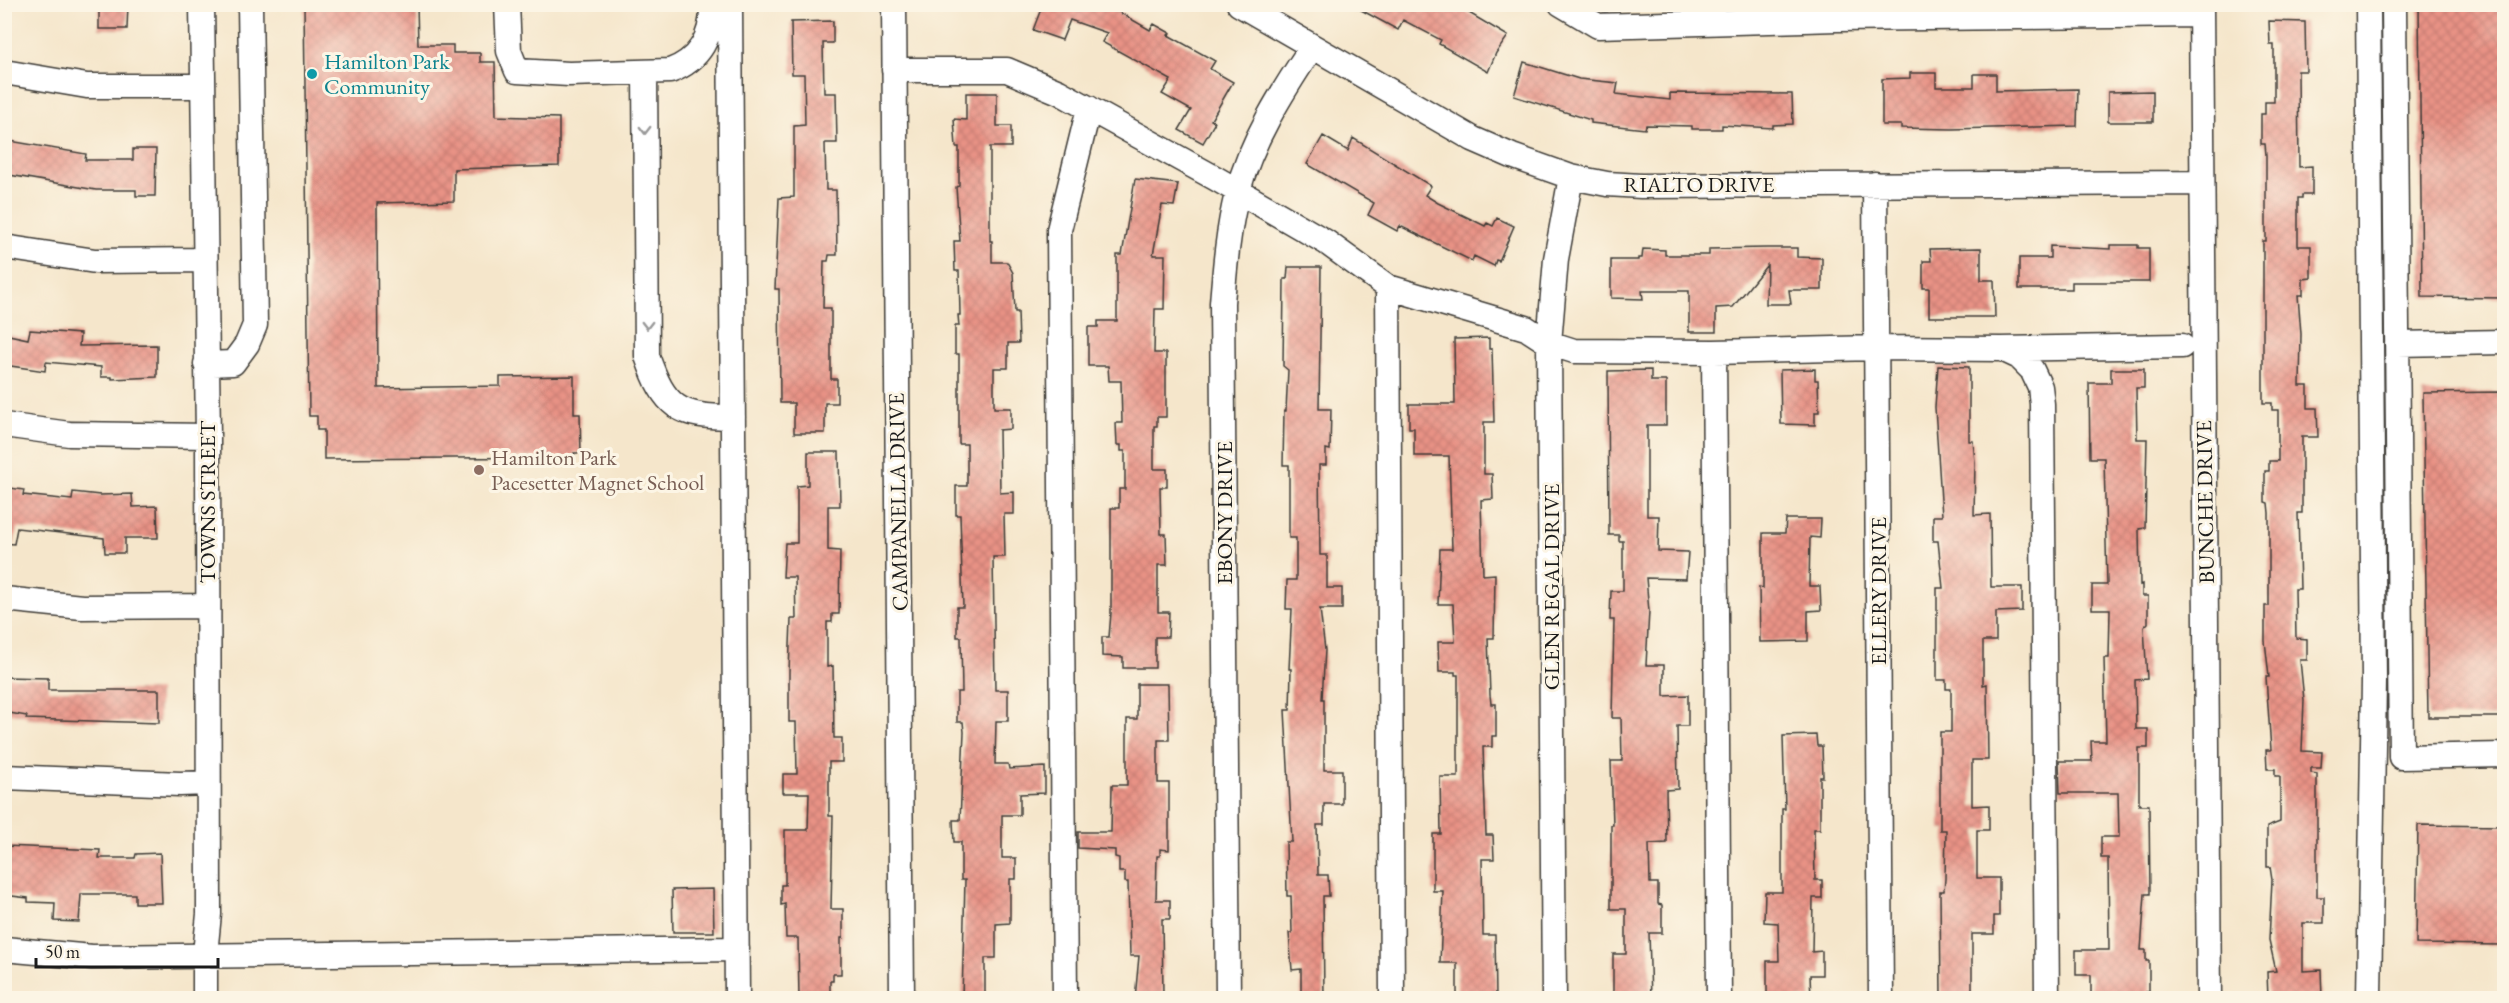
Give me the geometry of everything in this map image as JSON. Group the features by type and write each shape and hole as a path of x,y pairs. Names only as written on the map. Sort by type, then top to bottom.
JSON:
{"street":[{"name":"TOWNS STREET","path":"202,4 208,436 209,914 205,954 205,999"},
{"path":"206,364 233,363 248,344 255,325 250,4"},
{"path":"507,4 509,51 517,71 569,74 670,71 681,67 692,59 708,39 712,4"},
{"path":"730,4 737,999"},
{"name":"CAMPANELLA DRIVE","path":"894,4 902,999"},
{"name":"RIALTO DRIVE","path":"1239,4 1473,138 1551,172 1607,184 1641,186 2202,183"},
{"path":"1561,4 1598,26 2201,10"},
{"path":"2368,4 2374,681 2369,999"},
{"path":"2394,4 2401,757 2505,755"},
{"name":"BUNCHE DRIVE","path":"2201,10 2209,999"},
{"name":"EBONY DRIVE","path":"1228,999 1222,303 1227,243 1238,192 1257,141 1283,92 1312,47"},
{"path":"692,59 730,59"},
{"path":"894,70 1007,70 1059,92 1089,108 1326,242 1388,287 1526,328 1549,343 1574,351 1714,352 1876,348 2002,349 2182,346"},
{"path":"4,72 87,86 202,86"},
{"path":"645,72 647,356 663,393 677,407 693,415 733,417"},
{"path":"1065,999 1059,231 1089,108"},
{"name":"GLEN REGAL DRIVE","path":"1554,999 1549,343 1556,259 1570,177"},
{"name":"ELLERY DRIVE","path":"1875,184 1881,999"},
{"path":"4,247 95,261 205,260"},
{"path":"1388,287 1392,999"},
{"path":"2397,344 2505,342"},
{"path":"2002,349 2019,357 2032,370 2040,387 2042,404 2047,999"},
{"path":"1714,352 1719,999"},
{"path":"4,425 69,434 208,436"},
{"path":"4,599 82,607 208,606"},
{"path":"4,777 180,784 208,783"},
{"path":"4,949 92,957 737,949"}],"building":[{"path":"99,4 128,4 127,29 99,29"},
{"path":"304,4 417,4 418,45 453,45 453,53 480,53 480,62 495,62 496,116 559,118 559,166 454,169 454,201 377,203 378,388 500,386 500,377 574,376 574,414 580,414 581,453 574,453 574,457 324,459 324,430 317,430 317,416 309,416"},
{"path":"1035,4 1105,4 1150,30 1154,24 1170,33 1168,35 1215,61 1210,69 1233,82 1211,120 1215,122 1203,143 1179,130 1191,110 1162,94 1171,80 1102,42 1107,33 1070,20 1062,40 1033,30 1041,9 1034,7"},
{"path":"1350,4 1454,4 1508,36 1496,53 1488,72 1439,44 1441,40 1403,20 1398,30"},
{"path":"2419,4 2505,4 2505,298 2422,297"},
{"path":"833,21 833,43 823,43 824,93 836,93 837,143 825,143 826,190 836,190 837,255 829,255 828,261 824,261 823,308 831,308 831,379 837,379 837,403 825,403 825,433 794,433 794,403 780,403 779,289 775,289 779,198 794,197 794,126 805,125 804,74 792,74 791,22"},
{"path":"2269,21 2305,22 2306,71 2298,71 2299,167 2312,166 2312,195 2302,195 2302,198 2298,198 2298,246 2311,246 2311,278 2303,279 2303,295 2298,295 2301,334 2300,386 2308,386 2308,408 2317,408 2318,437 2302,437 2302,513 2298,513 2300,589 2295,589 2296,638 2307,639 2307,660 2300,660 2304,700 2302,751 2322,752 2321,768 2311,768 2311,773 2317,774 2317,897 2324,897 2324,923 2303,923 2303,971 2321,970 2322,999 2268,999 2267,972 2276,971 2269,940 2272,880 2270,867 2267,867 2267,827 2280,822 2280,776 2275,776 2275,769 2267,769 2266,750 2271,750 2266,677 2269,677 2265,641 2265,606 2269,606 2269,513 2268,503 2265,502 2265,471 2269,471 2269,461 2278,461 2278,410 2272,410 2272,403 2263,403 2263,241 2266,241 2266,155 2265,144 2261,144 2261,114 2265,114 2265,102 2274,102 2274,45 2270,45"},
{"path":"1524,62 1579,79 1618,83 1616,94 1670,100 1670,93 1792,94 1793,124 1773,125 1773,128 1722,125 1722,129 1646,125 1645,129 1591,123 1591,120 1514,96"},
{"path":"1910,73 1936,73 1936,87 1974,87 1974,74 1996,74 1996,91 2078,89 2077,126 1952,129 1901,128 1901,125 1882,125 1882,79 1910,78"},
{"path":"2153,91 2153,122 2108,122 2108,92"},
{"path":"966,93 997,93 997,126 1011,126 1011,147 990,147 992,262 1007,262 1013,273 1019,343 1008,343 1008,368 994,368 994,408 1011,408 1011,429 999,430 1000,493 1014,492 1014,514 1004,514 1005,557 993,557 995,690 1008,690 1008,721 996,721 995,764 1008,764 1009,769 1045,767 1045,793 1020,794 1020,815 1002,815 1002,858 1016,858 1016,879 1010,879 1010,923 996,924 996,958 985,958 985,999 962,999 965,880 961,880 961,842 954,842 953,820 960,820 964,732 963,722 957,722 957,692 962,692 961,637 957,637 957,607 963,607 960,515 956,515 956,486 967,486 967,444 959,444 959,354 955,354 955,326 959,326 958,315 960,315 959,271 955,271 954,241 960,241 956,187 959,186 959,147 956,147 954,119 966,120"},
{"path":"1323,136 1348,151 1353,138 1431,186 1425,195 1485,226 1487,223 1493,226 1497,218 1514,226 1499,261 1496,260 1494,266 1474,256 1472,261 1400,226 1397,231 1368,215 1374,203 1307,164"},
{"path":"4,140 86,154 85,160 133,160 133,149 156,149 155,196 136,196 136,190 96,190 4,174"},
{"path":"1135,179 1178,184 1174,206 1162,205 1153,255 1165,255 1164,309 1155,309 1154,353 1166,353 1166,417 1157,417 1157,426 1154,426 1154,469 1167,469 1167,487 1160,487 1161,534 1166,534 1167,565 1158,565 1158,612 1169,612 1168,637 1155,637 1155,668 1123,668 1123,657 1102,656 1102,637 1109,637 1111,613 1111,508 1119,508 1119,489 1125,489 1125,451 1121,451 1121,445 1117,445 1116,423 1122,423 1121,381 1109,381 1108,366 1088,366 1088,327 1098,327 1098,321 1117,321 1117,255 1122,255"},
{"path":"2110,245 2138,245 2138,248 2149,248 2149,282 2072,282 2072,289 2019,289 2019,258 2050,258 2050,246 2110,249"},
{"path":"1797,248 1797,257 1822,258 1822,290 1789,290 1791,304 1766,304 1767,265 1733,307 1716,308 1716,332 1689,332 1689,291 1642,291 1643,299 1611,298 1611,260 1638,260 1642,258 1643,249 1665,250 1665,255 1709,255 1709,249"},
{"path":"1981,248 1981,280 1994,280 1995,317 1929,317 1929,288 1923,288 1923,261 1931,261 1930,249"},
{"path":"1288,267 1321,267 1319,409 1331,409 1330,450 1326,449 1326,465 1319,465 1320,555 1327,555 1327,588 1342,588 1342,609 1320,609 1325,650 1322,699 1324,699 1324,770 1342,770 1342,804 1324,804 1324,825 1317,825 1318,875 1328,875 1329,896 1323,896 1324,999 1301,999 1301,969 1292,970 1289,933 1292,933 1291,896 1287,896 1286,842 1292,842 1285,710 1290,710 1291,669 1289,669 1292,609 1286,609 1287,580 1296,580 1296,538 1289,538 1289,465 1283,465 1284,411 1286,411 1288,370 1283,366 1284,279 1287,279"},
{"path":"30,330 80,334 79,346 157,345 157,377 112,379 112,377 101,377 101,367 46,362 45,371 4,365 4,334 28,339"},
{"path":"1489,338 1489,349 1492,349 1494,422 1484,422 1484,474 1492,474 1493,499 1481,500 1483,575 1495,574 1494,638 1488,638 1490,695 1491,704 1496,704 1496,736 1492,736 1492,747 1483,747 1486,835 1493,835 1494,859 1482,859 1483,935 1495,935 1496,997 1457,999 1457,963 1440,963 1443,891 1433,891 1433,834 1441,834 1440,777 1458,777 1458,675 1455,675 1455,672 1439,672 1438,642 1455,642 1453,604 1438,604 1440,549 1452,549 1449,456 1414,456 1414,428 1409,428 1409,404 1455,404 1454,339"},
{"path":"1938,366 1969,367 1969,441 1973,441 1975,462 1974,515 1990,514 1991,587 2022,587 2022,611 1996,612 1996,641 1983,641 1983,685 1987,684 1988,760 1972,760 1972,806 1989,805 1989,830 1977,830 1977,878 1999,878 1999,916 1994,916 1994,934 1972,934 1972,999 1941,999 1940,891 1944,891 1946,830 1940,830 1940,732 1951,732 1951,689 1946,689 1946,680 1937,680 1937,588 1943,588 1938,541 1933,541 1933,516 1942,516 1935,407"},
{"path":"1815,369 1815,380 1818,380 1819,412 1815,412 1815,425 1781,424 1780,370"},
{"path":"2111,369 2144,369 2144,388 2136,388 2137,439 2147,439 2145,528 2139,529 2140,585 2142,584 2142,596 2148,596 2148,623 2144,627 2147,679 2135,680 2136,729 2148,729 2148,748 2139,748 2139,805 2149,805 2150,894 2145,894 2141,950 2146,950 2146,961 2149,961 2149,992 2146,992 2146,999 2091,999 2091,975 2076,975 2076,950 2109,950 2108,858 2101,858 2101,837 2119,837 2118,793 2060,793 2059,761 2092,761 2091,741 2106,741 2104,658 2109,658 2110,609 2092,609 2092,585 2107,585 2104,458 2090,458 2089,383 2111,383"},
{"path":"1651,370 1651,381 1666,381 1666,425 1647,425 1647,516 1659,516 1658,551 1688,552 1686,579 1646,578 1649,611 1646,665 1664,665 1664,696 1688,695 1688,726 1677,726 1678,789 1666,790 1667,843 1649,844 1650,883 1658,883 1658,904 1662,905 1662,933 1649,933 1651,999 1613,999 1613,954 1626,954 1626,909 1611,909 1611,825 1613,825 1611,761 1622,761 1621,718 1612,718 1614,620 1610,620 1611,591 1623,591 1623,541 1619,541 1619,535 1609,535 1608,371"},
{"path":"2505,392 2505,717 2428,717 2423,393"},
{"path":"808,452 839,452 840,506 828,506 828,550 840,551 839,614 832,614 832,622 827,622 827,667 833,666 834,738 842,738 842,762 829,762 829,816 833,816 831,909 843,909 843,938 841,938 841,974 833,974 833,981 830,981 830,999 799,999 798,938 786,938 785,904 781,905 781,885 785,885 785,830 808,830 809,793 783,793 783,774 797,774 796,722 789,722 791,619 796,619 795,577 783,577 785,543 797,543 797,486 808,485"},
{"path":"4,487 24,490 23,495 72,500 73,492 100,495 132,494 133,507 157,506 158,538 125,538 125,553 105,553 104,538 17,528 14,544 4,543"},
{"path":"1786,519 1821,519 1820,538 1810,537 1809,586 1820,586 1821,610 1808,611 1808,641 1760,642 1759,587 1763,588 1763,533 1785,533"},
{"path":"4,677 48,678 48,690 159,690 159,723 26,719 27,716 4,712"},
{"path":"1137,684 1168,684 1169,740 1158,740 1158,783 1169,783 1169,850 1160,849 1160,856 1157,856 1156,900 1170,900 1170,919 1162,919 1163,996 1161,999 1135,999 1139,956 1130,956 1128,882 1125,882 1125,872 1119,872 1119,858 1115,857 1115,850 1078,848 1078,832 1111,832 1112,785 1127,785 1127,719 1137,719"},
{"path":"1816,735 1817,746 1822,746 1823,777 1820,777 1820,829 1814,829 1815,880 1822,880 1822,898 1813,898 1812,952 1822,951 1822,975 1810,975 1811,999 1767,999 1767,961 1779,961 1778,923 1764,922 1765,892 1782,892 1782,809 1785,809 1783,736"},
{"path":"2418,825 2505,826 2505,945 2416,944"},
{"path":"4,846 100,850 99,858 135,858 136,854 160,853 162,903 135,903 135,894 81,894 79,922 54,921 55,903 28,902 28,898 4,895"},
{"path":"713,889 714,932 673,932 672,890"}],"place":[{"name":"Hamilton Park Community","path":"312,74"},
{"name":"Hamilton Park Pacesetter Magnet School","path":"479,470"}]}
